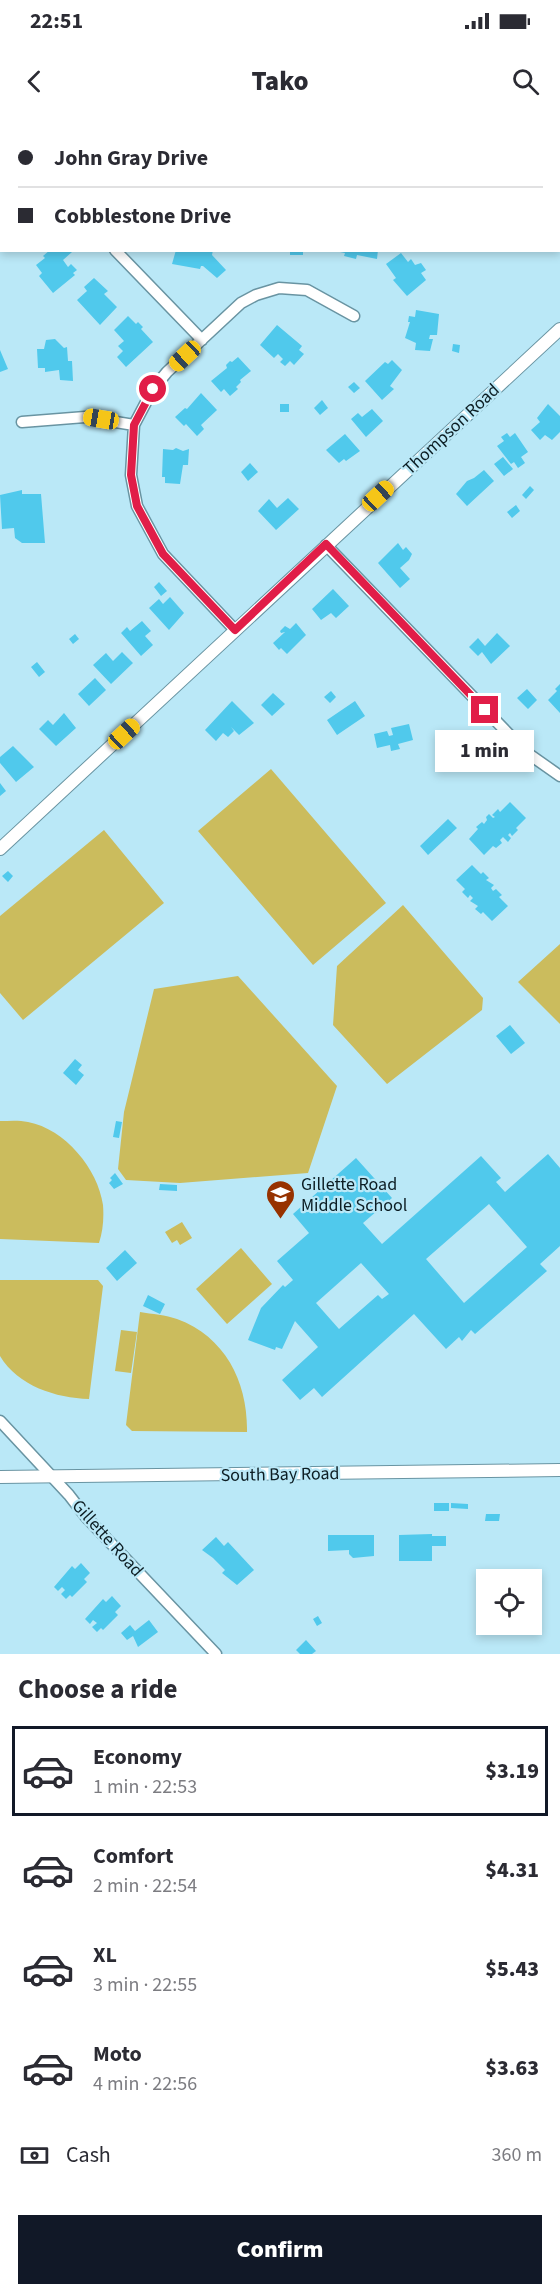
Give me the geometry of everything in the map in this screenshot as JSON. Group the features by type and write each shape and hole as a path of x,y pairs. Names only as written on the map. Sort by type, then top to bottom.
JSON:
{"street":[{"path":"117,252 202,340"},
{"path":"235,630 163,554 137,506 131,475 134,425 153,389 167,372 241,303 256,295 279,288 307,290 354,316"},
{"name":"Thompson Road","path":"0,849 560,328"},
{"path":"22,422 85,417 134,425"},
{"path":"326,544 526,752 560,776"},
{"name":"Gillette Road","path":"0,1421 52,1476 86,1517 216,1654"},
{"name":"South Bay Road","path":"0,1477 560,1470"}],"shaded area":[{"path":"271,769 386,903 313,965 198,831"},
{"path":"104,830 164,903 23,1020 0,993 0,916"},
{"path":"403,905 483,998 482,1010 387,1084 333,1025 337,966"},
{"path":"560,944 560,1024 518,982"},
{"path":"238,976 337,1086 308,1173 180,1183 126,1180 118,1169 124,1112 154,989"},
{"path":"0,1121 25,1121 42,1126 67,1142 78,1153 100,1191 103,1215 99,1243 0,1239"},
{"path":"182,1222 192,1238 180,1245 177,1240 172,1243 165,1232"},
{"path":"241,1248 272,1284 227,1324 196,1289"},
{"path":"0,1280 98,1280 103,1286 89,1399 51,1393 27,1383 0,1356"},
{"path":"140,1312 177,1319 209,1337 221,1350 238,1379 243,1396 247,1432 132,1431 126,1425"},
{"path":"121,1330 137,1332 131,1373 115,1371"}],"building":[{"path":"48,252 72,252 63,260 68,267 71,264 77,270 73,273 75,275 53,293 39,276 42,273 36,265 45,258 43,256"},
{"path":"175,252 213,252 212,255 226,270 217,278 203,266 200,269 172,264"},
{"path":"290,252 303,252 303,255 290,255"},
{"path":"340,252 378,252 377,259 357,255 356,259 344,256 345,253"},
{"path":"401,253 408,262 411,259 415,265 421,263 426,270 421,273 426,280 407,296 393,280 396,278 386,264"},
{"path":"94,278 108,291 104,294 117,307 100,325 77,300 87,291 84,287"},
{"path":"416,310 439,314 437,335 430,335 429,339 433,339 430,351 415,350 416,343 405,338 410,322 408,322 409,316 415,317"},
{"path":"128,316 143,327 141,329 153,342 126,367 117,357 123,351 118,346 124,341 114,330"},
{"path":"277,325 302,346 299,350 304,354 294,365 290,361 285,366 280,362 283,359 278,354 274,358 260,345"},
{"path":"55,339 64,348 67,347 68,361 72,361 73,381 60,380 59,370 45,372 45,368 38,368 37,349 44,349 46,340"},
{"path":"453,344 460,345 459,353 452,351"},
{"path":"0,350 8,369 0,372"},
{"path":"238,357 251,371 240,380 241,382 236,387 238,389 230,396 224,389 221,392 211,381 227,368 226,365 230,361"},
{"path":"392,360 402,370 390,386 394,389 382,400 365,381 385,362 388,364"},
{"path":"354,382 360,388 354,393 348,387"},
{"path":"201,393 217,410 201,425 204,429 197,436 186,424 184,426 175,417 185,408 187,409"},
{"path":"322,400 328,408 320,415 314,408"},
{"path":"280,404 289,404 289,412 280,412"},
{"path":"548,404 560,416 560,432 552,440 545,435 540,440 531,430 540,422 537,418"},
{"path":"372,409 383,421 366,437 351,419 358,413 362,417"},
{"path":"507,433 510,437 515,433 528,452 521,457 525,463 518,468 514,462 511,464 497,446 504,441 501,437"},
{"path":"345,434 360,451 339,463 326,450"},
{"path":"176,448 183,451 189,449 188,465 183,465 180,484 165,483 165,477 162,477 163,449"},
{"path":"503,457 513,469 504,476 494,464"},
{"path":"250,463 258,472 248,481 241,472"},
{"path":"484,470 494,481 467,506 456,494 467,481"},
{"path":"530,486 534,490 526,499 522,495"},
{"path":"22,490 22,494 41,494 45,543 22,543 15,538 14,528 2,529 0,495"},
{"path":"288,498 299,509 276,530 258,511 269,499 277,508"},
{"path":"516,505 520,511 512,518 507,512"},
{"path":"398,543 403,550 406,547 412,554 400,568 410,579 400,588 378,563"},
{"path":"159,582 167,591 161,596 154,587"},
{"path":"333,589 349,606 336,618 331,613 321,620 312,609"},
{"path":"170,597 184,613 169,630 149,608 159,599 163,604"},
{"path":"142,621 151,631 145,636 153,645 141,656 121,633 127,627 130,631"},
{"path":"296,623 306,635 287,654 273,643 285,632 280,631 285,626 290,629"},
{"path":"497,633 510,646 491,664 482,652 478,656 469,647 478,638 485,646"},
{"path":"75,634 79,639 73,644 69,639"},
{"path":"122,652 133,663 111,684 93,665 106,653 113,661"},
{"path":"37,662 45,672 39,677 31,667"},
{"path":"95,678 106,690 89,706 78,694"},
{"path":"560,684 560,713 548,700"},
{"path":"527,689 537,700 528,709 517,698"},
{"path":"331,691 336,697 330,703 324,697"},
{"path":"273,693 285,704 272,716 261,705"},
{"path":"232,701 254,723 239,735 231,727 234,731 228,737 223,733 216,741 205,730"},
{"path":"355,701 365,716 337,735 327,720"},
{"path":"64,713 76,728 56,746 39,729 48,720 53,725"},
{"path":"409,724 413,740 398,744 400,749 391,751 390,745 377,748 374,734 387,731 389,736 393,735 391,728"},
{"path":"13,746 34,767 16,782 0,763 0,757"},
{"path":"0,783 6,791 0,796"},
{"path":"510,802 526,818 512,836 510,833 508,835 511,838 508,842 503,837 500,840 502,843 496,848 493,846 484,855 469,839 478,829 476,827 482,822 484,824 489,814 495,817 492,815 498,809 500,812"},
{"path":"448,819 457,828 428,855 420,846"},
{"path":"472,865 489,878 486,880 494,885 491,888 493,891 496,889 502,895 499,897 508,906 492,921 483,912 481,914 475,909 478,906 470,901 473,898 470,895 468,898 462,892 465,889 456,880"},
{"path":"8,871 13,876 8,882 2,876"},
{"path":"510,1025 525,1043 511,1054 496,1036"},
{"path":"75,1059 82,1065 78,1070 84,1075 76,1085 63,1073"},
{"path":"116,1121 122,1122 119,1138 113,1137"},
{"path":"548,1154 560,1168 560,1246 540,1264 547,1271 475,1334 471,1330 462,1341 459,1337 446,1349 414,1314 322,1397 314,1388 300,1400 282,1380 318,1347 295,1321 282,1349 276,1347 275,1350 248,1340 261,1308 283,1285 285,1287 293,1280 277,1261 309,1233 293,1214 356,1158 392,1198 363,1223 382,1244 481,1156 501,1178 496,1182 505,1192","holes":["489,1204 527,1247 464,1303 426,1259","361,1263 389,1294 382,1299 378,1295 339,1329 316,1303"]},
{"path":"115,1173 123,1184 114,1189 109,1183"},
{"path":"160,1184 177,1185 177,1191 159,1190"},
{"path":"125,1250 137,1263 117,1281 106,1268"},
{"path":"148,1295 165,1304 160,1314 143,1306"},
{"path":"434,1503 449,1503 449,1511 434,1511"},
{"path":"451,1503 468,1504 468,1509 451,1508"},
{"path":"486,1514 500,1514 499,1521 485,1521"},
{"path":"432,1534 432,1536 446,1536 446,1546 432,1546 432,1561 399,1561 399,1535"},
{"path":"328,1535 374,1535 374,1556 353,1558 349,1550 328,1551"},
{"path":"216,1537 224,1546 228,1542 254,1570 237,1585 222,1573 225,1570 213,1558 202,1550"},
{"path":"81,1563 90,1573 84,1579 87,1582 72,1597 70,1595 66,1599 61,1594 65,1590 62,1587 58,1591 54,1587 72,1566 75,1569"},
{"path":"112,1596 121,1606 115,1612 118,1615 103,1630 101,1628 97,1632 92,1627 97,1623 93,1620 90,1624 85,1619 103,1599 106,1602"},
{"path":"318,1616 322,1623 317,1626 313,1619"},
{"path":"149,1620 158,1632 138,1647 133,1636 127,1640 121,1633 130,1625 135,1631"},
{"path":"306,1640 316,1651 312,1654 300,1654 296,1650"}],"place":[{"name":"Gillette Road Middle School","path":"280,1220"}],"route":[{"path":"153,389 134,425 131,446 131,475 137,506 163,554 235,630 326,544 485,710"}]}
